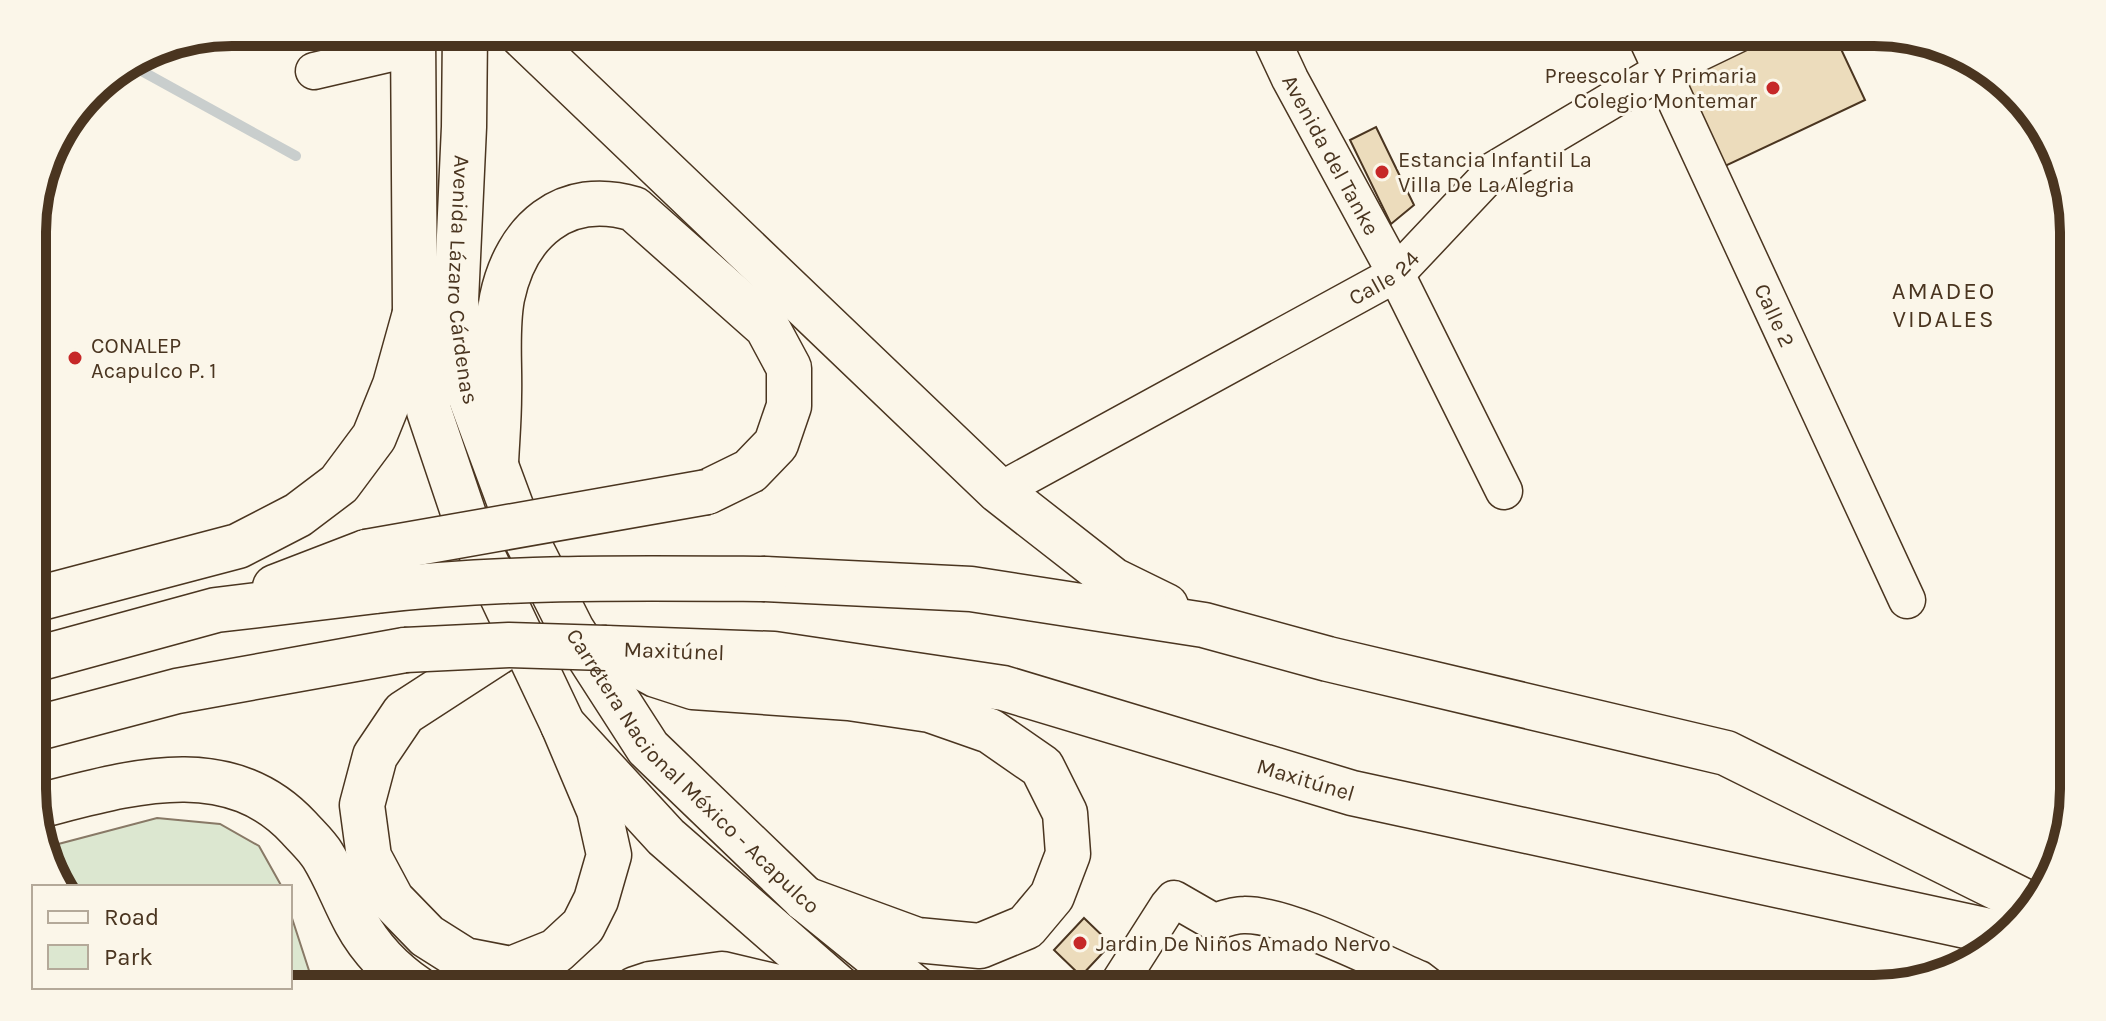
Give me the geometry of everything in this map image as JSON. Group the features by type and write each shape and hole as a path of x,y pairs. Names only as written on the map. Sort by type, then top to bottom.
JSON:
{"main road":[{"path":"46,597 238,546 298,515 339,484 374,437 395,385 415,313 413,46"},
{"name":"Avenida Lázaro Cárdenas","path":"465,46 456,301 468,390 515,517"},
{"path":"534,46 999,491 1113,580 1204,625"},
{"path":"46,656 371,571 707,492 750,471 776,444 789,406 789,368 767,327 634,209 614,203 574,205 541,223 518,253 502,297 496,463"},
{"name":"Carretera Nacional México - Acapulco","path":"415,313 429,411 465,518 563,725 666,837 824,975"},
{"name":"Carretera Nacional México - Acapulco","path":"515,517 572,630 648,748 805,899 899,975"},
{"path":"371,571 439,584 557,578 765,579 971,589 1204,625 1328,659 1726,753 2023,901"},
{"path":"509,645 404,713 375,756 362,805 369,857 392,900 427,936 465,960 511,969 556,951 583,926 596,900 609,855 599,810 563,725"},
{"name":"Maxitúnel","path":"46,726 177,691 405,650 509,645 774,654 1003,688 1352,793 1993,932"},
{"path":"606,648 656,675 693,687 849,698 930,710 990,731 1042,767 1065,813 1068,854 1052,896 1026,927 980,946 917,940 805,899"},
{"path":"47,804 138,781 197,778 249,791 286,814 322,853 357,925 398,975"}],"street":[{"path":"314,71 394,46"},
{"name":"Avenida del Tanke","path":"1275,46 1396,274 1504,491"},
{"name":"Calle 2","path":"1650,46 1907,600"},
{"name":"Calle 24","path":"999,491 1396,274 1494,170 1661,71 1713,46"},
{"path":"1124,975 1174,899 1214,922 1243,914 1268,918 1410,975"}],"green space":[{"path":"157,818 220,824 259,846 281,885 73,885 55,845"},
{"path":"292,918 310,975 292,975"}],"building":[{"name":"Preescolar Y Primaria Colegio Montemar","path":"1741,46 1840,46 1865,100 1723,167 1680,75"},
{"name":"Estancia Infantil La Villa De La Alegria","path":"1376,127 1414,205 1391,224 1350,140"},
{"path":"1084,918 1111,944 1082,975 1054,950"}],"waterway":[{"path":"140,70 296,156"}],"place":[{"name":"Preescolar Y Primaria Colegio Montemar","path":"1773,88"},
{"name":"Estancia Infantil La Villa De La Alegria","path":"1382,172"},
{"name":"CONALEP Acapulco P. 1","path":"75,358"},
{"name":"Jardin De Niños Amado Nervo","path":"1080,943"}],"district":[{"name":"AMADEO VIDALES","path":"1944,305"}]}
